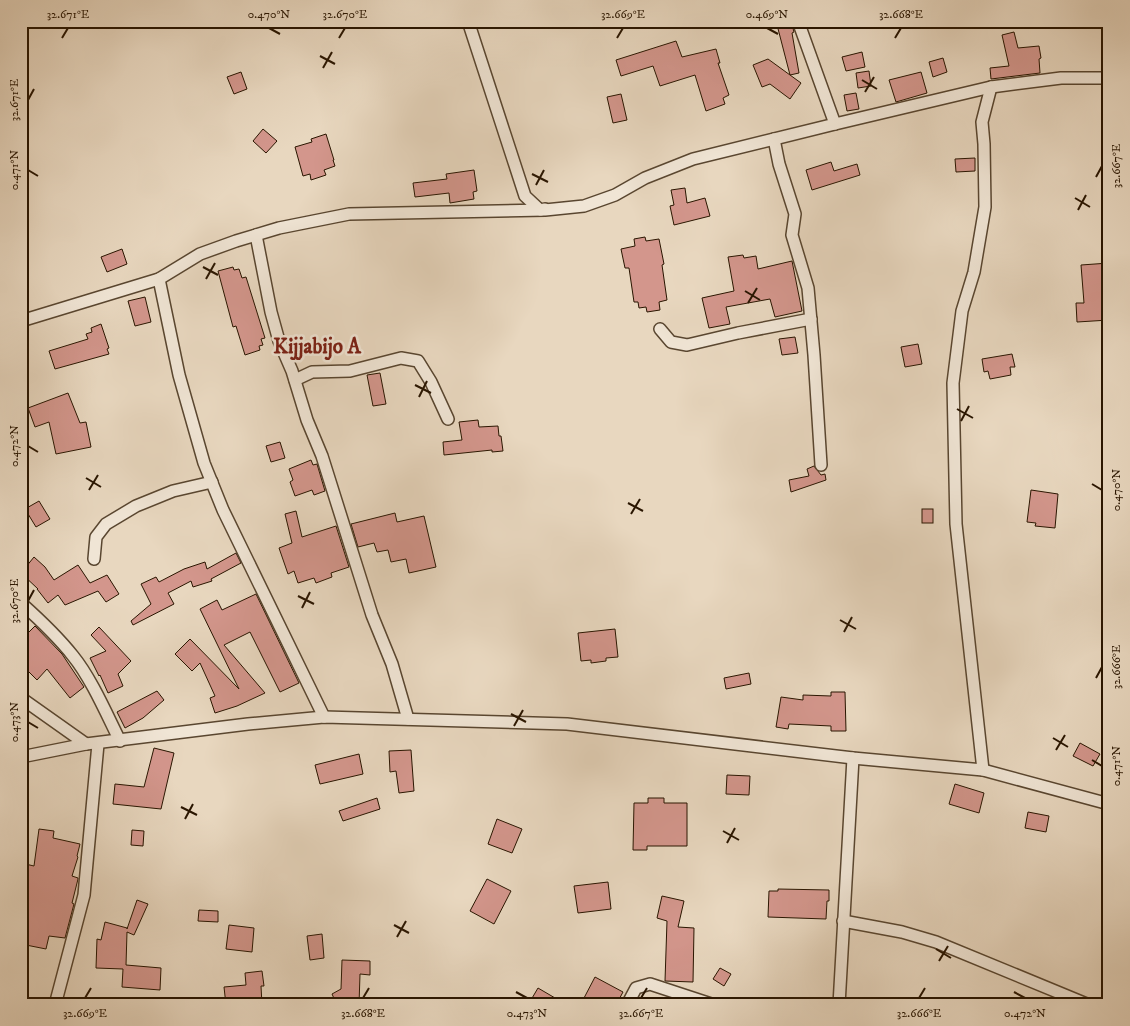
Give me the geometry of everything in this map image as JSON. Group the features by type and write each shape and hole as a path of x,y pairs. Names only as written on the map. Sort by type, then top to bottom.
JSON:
{"street":[{"path":"468,21 526,196 540,210 584,206"},
{"path":"798,21 836,124"},
{"path":"21,321 159,278 200,254 280,228 350,214 545,210 584,206 615,194 645,178 693,159 774,139 991,87 1061,78 1109,78"},
{"path":"983,770 956,524 953,383 962,310 974,272 985,207 982,122 991,87"},
{"path":"774,139 779,164 796,214 792,235 808,288 821,465"},
{"path":"256,235 271,312 279,341 322,456 372,615 392,664 408,719"},
{"path":"159,278 179,375 204,464 222,510 324,717"},
{"path":"660,329 670,342 686,345 811,319"},
{"path":"295,380 312,372 350,371 401,358 418,361 431,382 448,419"},
{"path":"94,559 96,537 106,524 136,506 173,491 212,482"},
{"path":"21,603 39,619 74,657 120,741"},
{"path":"21,698 86,744"},
{"path":"21,757 86,744 248,724 324,717 567,724 853,758 983,770 1109,804"},
{"path":"55,1005 84,895 98,744"},
{"path":"839,1005 853,758"},
{"path":"843,921 902,932 936,942 1089,1005"},
{"path":"627,1005 636,988 650,984 714,1005"}],"building":[{"path":"776,21 791,21 799,73 790,75"},
{"path":"1014,32 1018,48 1039,46 1041,58 1039,59 1040,73 991,79 990,68 1009,66 1002,35"},
{"path":"676,41 682,57 716,49 720,63 718,63 729,95 723,98 725,104 706,111 695,75 660,86 653,66 621,76 616,60"},
{"path":"862,52 865,67 846,71 842,57"},
{"path":"943,58 947,72 933,77 929,62"},
{"path":"768,59 801,83 790,99 770,84 762,87 753,65"},
{"path":"869,71 871,86 858,88 856,73"},
{"path":"241,72 247,89 234,94 227,77"},
{"path":"921,72 927,93 896,102 889,80"},
{"path":"856,93 859,109 847,111 844,95"},
{"path":"621,94 627,120 613,123 607,97"},
{"path":"263,129 277,141 266,153 253,141"},
{"path":"326,134 335,166 324,170 326,175 311,180 310,174 303,176 295,147 312,142 311,139"},
{"path":"975,158 975,171 956,172 955,159"},
{"path":"831,162 834,171 857,164 860,175 812,190 806,170"},
{"path":"474,170 477,191 473,192 474,199 450,203 449,193 415,197 413,183 447,179 446,174"},
{"path":"685,188 687,203 705,198 710,216 674,225 670,206 674,205 671,190"},
{"path":"645,237 646,241 659,239 664,264 662,265 667,300 659,302 660,310 647,312 646,307 639,308 638,302 634,302 629,268 625,268 621,249 635,246 634,239"},
{"path":"122,249 127,264 107,272 101,257"},
{"path":"743,255 744,258 756,256 758,269 792,261 802,311 775,317 770,299 726,307 730,324 709,328 702,298 734,291 728,257"},
{"path":"1109,263 1109,320 1077,322 1076,303 1084,303 1081,265"},
{"path":"233,267 234,270 239,269 242,278 246,277 265,338 261,339 263,345 259,346 260,350 245,355 236,326 233,327 218,271"},
{"path":"145,297 151,322 135,326 128,301"},
{"path":"101,324 109,348 107,349 109,354 55,369 49,351 88,339 86,334 92,332 91,328"},
{"path":"795,337 798,353 782,355 779,339"},
{"path":"918,344 922,364 905,367 901,347"},
{"path":"1012,354 1015,367 1010,367 1011,375 990,379 988,371 984,372 982,359"},
{"path":"380,373 386,404 373,406 367,375"},
{"path":"68,393 80,423 86,422 91,447 56,454 49,422 35,427 28,408"},
{"path":"478,420 479,427 498,426 503,451 492,452 492,450 444,455 443,442 462,440 459,422"},
{"path":"280,442 285,458 271,462 266,446"},
{"path":"311,460 313,465 317,464 325,491 314,495 312,490 295,496 290,482 293,480 289,469"},
{"path":"814,466 821,475 825,474 826,480 791,492 789,480 809,476 807,469"},
{"path":"1031,490 1058,494 1055,528 1035,526 1036,523 1027,522"},
{"path":"39,501 50,519 36,527 25,509"},
{"path":"922,509 933,509 933,523 922,523"},
{"path":"296,511 302,537 336,526 349,567 331,573 332,577 316,583 314,578 298,583 294,571 288,574 279,548 292,543 285,514"},
{"path":"395,513 397,522 424,516 436,567 409,573 406,559 391,562 388,550 377,552 374,543 358,547 351,524"},
{"path":"236,553 241,563 211,579 212,581 193,587 191,581 168,593 174,604 133,625 131,621 151,604 141,584 156,577 159,582 184,569 205,562 207,569"},
{"path":"34,557 45,567 54,580 78,565 90,583 107,575 119,594 106,602 98,591 65,605 58,595 48,603 38,589 21,573"},
{"path":"256,594 299,683 280,692 250,632 224,645 265,693 237,706 215,713 210,698 215,696 200,663 192,671 175,654 190,639 239,689 200,609 217,600 222,610"},
{"path":"35,626 62,654 84,687 70,698 47,669 37,680 21,664 21,640"},
{"path":"99,627 131,661 118,674 123,686 108,693 90,658 106,651 91,635"},
{"path":"615,629 618,657 606,658 606,661 591,663 591,660 581,661 578,633"},
{"path":"749,673 751,684 726,689 724,678"},
{"path":"157,691 164,700 143,718 125,728 117,712"},
{"path":"831,692 845,692 846,731 831,731 831,726 789,724 788,729 776,727 781,697 803,700 803,695 831,696"},
{"path":"1080,743 1100,754 1093,766 1073,756"},
{"path":"154,748 174,753 161,809 113,804 115,784 144,787"},
{"path":"411,750 414,791 399,793 396,771 390,772 389,751"},
{"path":"359,754 363,774 320,784 315,765"},
{"path":"727,775 750,776 749,795 726,794"},
{"path":"955,784 984,793 979,813 949,804"},
{"path":"377,798 380,809 343,821 339,811"},
{"path":"648,798 664,798 664,803 687,803 687,846 647,846 647,850 633,850 634,803 648,803"},
{"path":"1028,812 1049,816 1046,832 1025,828"},
{"path":"497,819 522,829 512,853 488,844"},
{"path":"39,829 54,831 53,838 80,844 72,876 78,879 65,938 49,936 46,949 21,944 21,863 34,866"},
{"path":"132,830 144,831 143,846 131,845"},
{"path":"487,879 511,891 494,924 470,911"},
{"path":"608,882 611,909 578,913 574,886"},
{"path":"778,889 829,890 826,919 768,917 769,891 778,891"},
{"path":"662,896 684,901 678,927 694,928 693,982 665,981 667,921 657,918"},
{"path":"137,900 148,904 134,935 127,932 126,965 161,968 160,990 122,987 123,969 96,968 97,939 101,940 105,922 127,929"},
{"path":"199,910 218,911 218,922 198,921"},
{"path":"229,925 254,928 252,952 226,949"},
{"path":"322,934 324,958 310,960 307,936"},
{"path":"342,960 370,961 370,975 360,974 359,1005 337,1005 332,994 341,989"},
{"path":"720,968 731,974 724,986 713,979"},
{"path":"262,971 264,986 261,986 262,1005 226,1005 224,987 246,985 245,973"},
{"path":"595,977 623,992 616,1005 597,1005 584,998"},
{"path":"538,988 567,1005 528,1005"}],"district":[{"name":"Kijjabijo A","path":"317,347"}]}
